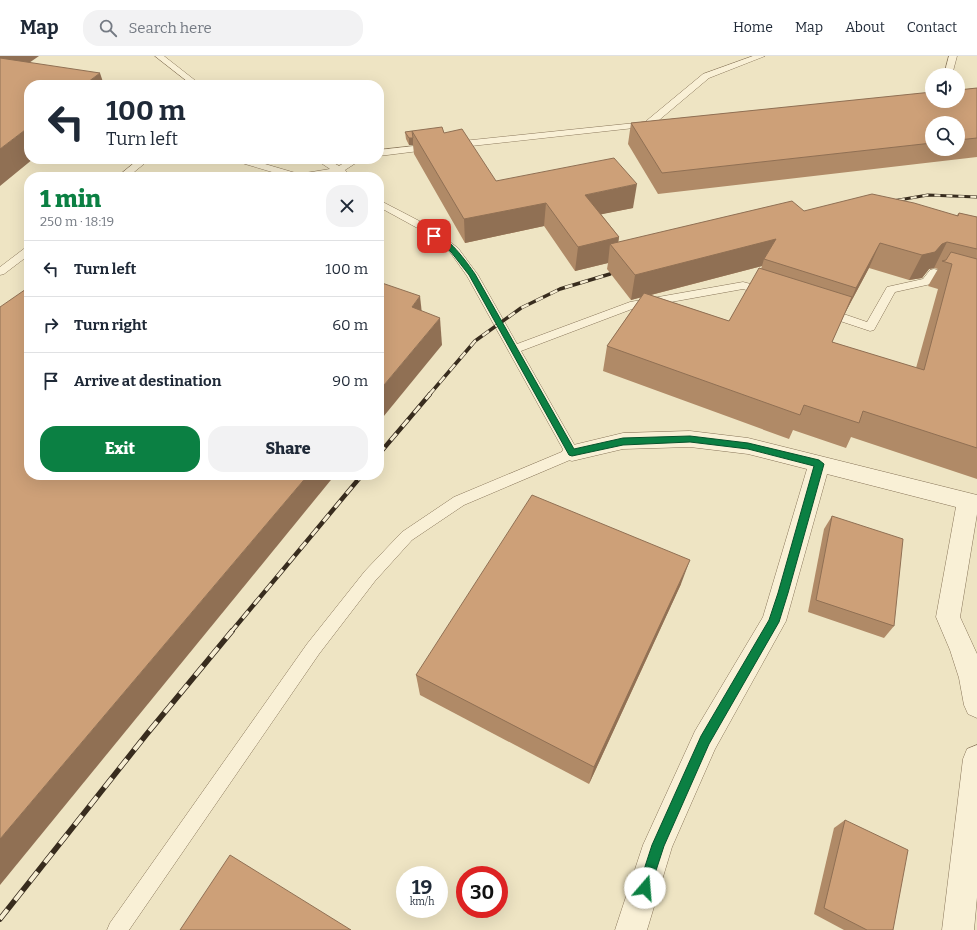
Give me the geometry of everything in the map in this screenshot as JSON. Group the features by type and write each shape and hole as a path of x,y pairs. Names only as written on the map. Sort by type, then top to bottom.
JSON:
{"street":[{"path":"572,453 623,441 690,439 748,446 972,503 948,617 963,650 972,678 977,705"},
{"path":"631,930 658,845 705,740 774,622 819,464"},
{"path":"958,930 977,759"}],"lane":[{"path":"159,56 190,80"},
{"path":"648,124 706,76 761,56"},
{"path":"950,68 953,56"},
{"path":"384,152 664,122"},
{"path":"128,172 139,164"},
{"path":"255,164 282,172"},
{"path":"329,164 341,172"},
{"path":"328,172 339,170 349,164"},
{"path":"117,930 312,649 370,576 407,536 459,501 572,453 472,274 454,250 425,228 384,206"},
{"path":"0,272 24,254"},
{"path":"817,310 870,327 891,289 928,282 934,272 977,283"},
{"path":"514,350 638,305 743,285 780,297"}],"building":[{"path":"0,58 100,73 91,80 24,80 24,131 0,149"},
{"path":"977,88 977,138 965,139 965,116 925,116 925,144 662,173 631,123 925,93 925,108 965,108 965,89"},
{"path":"442,127 444,133 462,129 496,181 614,158 637,184 585,195 619,237 578,247 546,203 464,219 412,131"},
{"path":"412,131 413,138 409,138 405,132"},
{"path":"872,194 914,203 958,216 959,213 977,217 977,249 947,242 942,244 935,252 922,255 880,243 856,288 764,259 776,239 635,275 610,244 792,201 804,211"},
{"path":"951,252 977,259 977,448 863,411 859,423 804,405 800,415 607,346 644,293 729,321 759,268 852,297 832,342 924,370 952,264 942,261 946,260"},
{"path":"384,284 420,296 412,307 440,318 384,385"},
{"path":"24,290 24,480 304,480 0,839 0,307"},
{"path":"532,495 690,560 594,767 416,675"},
{"path":"832,516 903,539 894,626 816,600"},
{"path":"845,820 908,850 893,930 867,930 824,908"},
{"path":"230,855 351,930 180,930"}],"railway":[{"path":"887,202 928,195 977,197"},
{"path":"429,395 475,341 521,308 560,289 610,274"},
{"path":"384,448 430,394"},
{"path":"231,632 358,480"},
{"path":"0,919 146,735 232,631"}],"route":[{"path":"434,236 454,250 472,274 572,453 623,441 690,439 748,446 819,464 774,622 705,740 658,845 645,888"}]}
